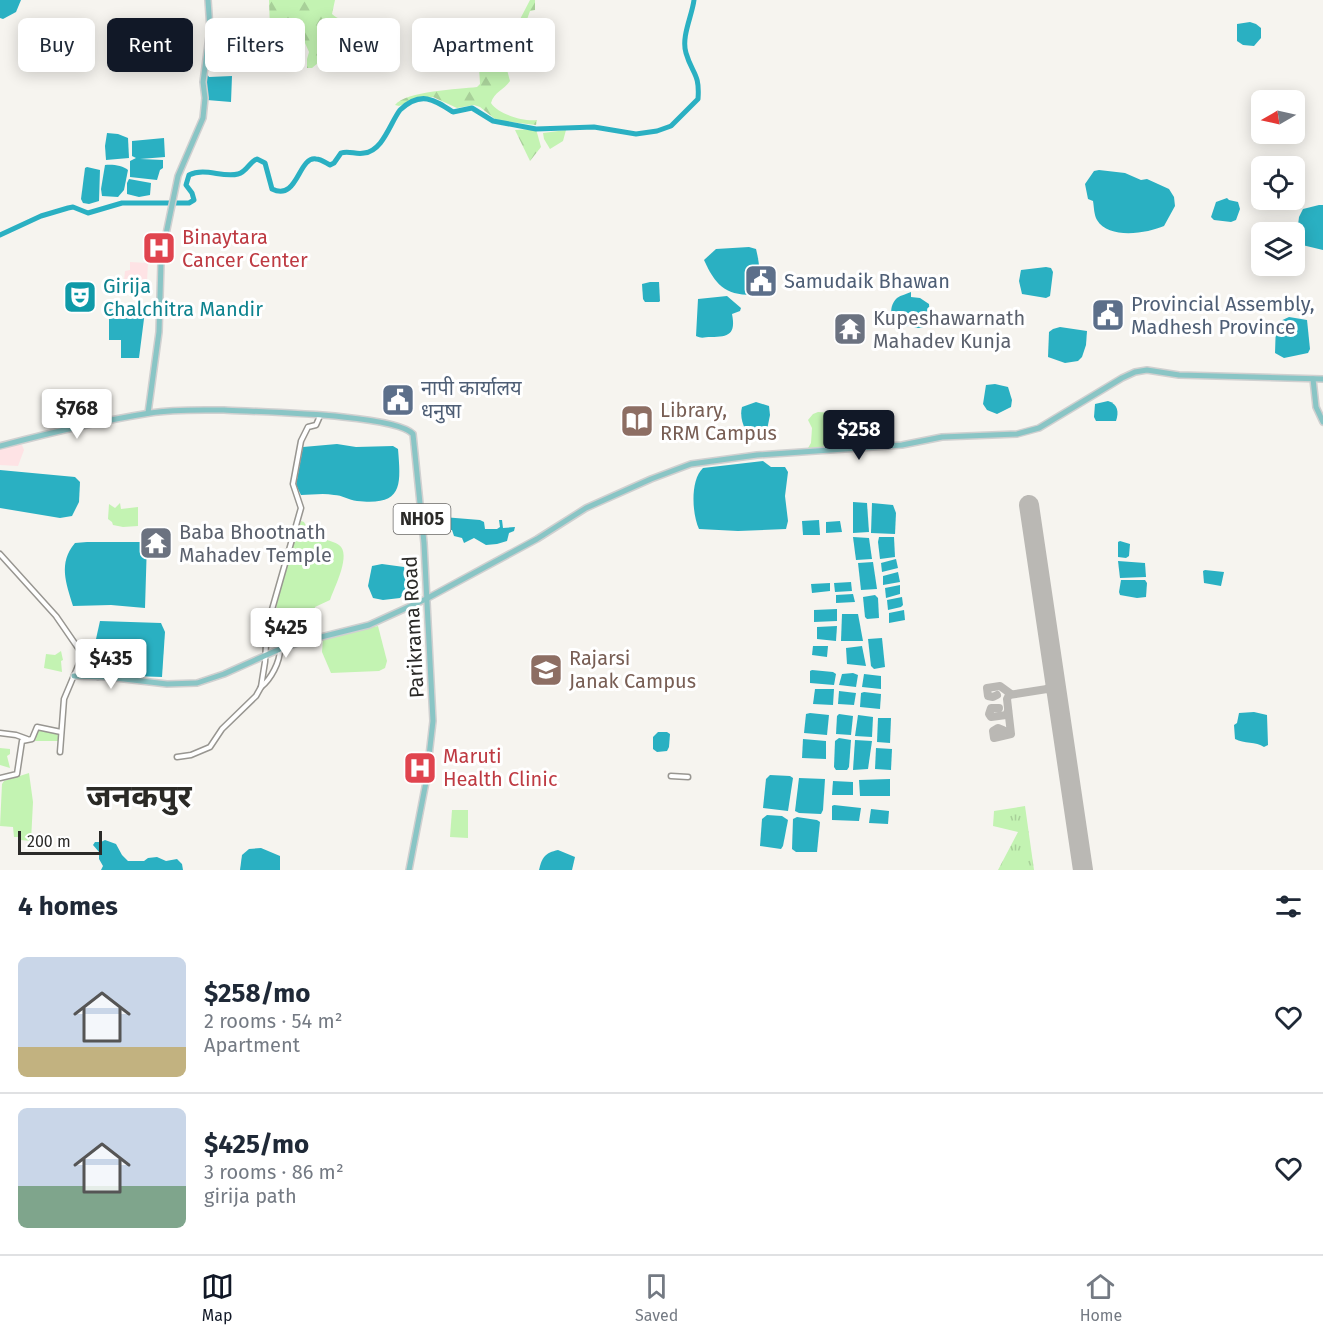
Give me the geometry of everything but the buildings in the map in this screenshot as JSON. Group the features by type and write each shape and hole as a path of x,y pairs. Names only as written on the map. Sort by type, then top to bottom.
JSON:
{"main road":[{"path":"148,413 152,400 159,332 161,262 178,176 203,118 205,98 203,82 210,29 208,0"},
{"path":"74,676 197,683 265,657 279,649 369,625 417,604 537,539 586,508 691,464 757,455 902,446 942,436 1025,434 1039,428 1122,378 1147,370 1179,375 1323,379"},
{"path":"1313,379 1316,407 1323,422"},
{"name":"Parikrama Road","path":"0,446 148,413 224,410 378,421 408,429 413,434 424,543 433,738 409,870"}],"street":[{"path":"177,757 191,755 210,747 222,729 256,696 261,687 267,627 301,508 293,484 301,441 308,427 316,425 320,416"},
{"path":"0,554 56,616 98,677"},
{"path":"261,687 264,686 278,661 279,649"},
{"path":"60,752 64,699 83,654"},
{"path":"0,778 17,774 22,741 33,738 38,727 61,732"},
{"path":"0,733 16,735 27,740"},
{"path":"671,777 688,777"}],"shaded area":[{"path":"130,262 148,263 147,281 124,280 125,271 130,270"},
{"path":"22,445 24,450 18,466 0,465 0,448"}],"green space":[{"path":"269,0 335,0 332,14 339,18 317,18 317,64 312,68 307,68 309,52 305,43 305,18 270,18"},
{"path":"530,0 535,0 535,10 530,11 528,18 521,18"},
{"path":"479,72 508,72 510,81 494,96 491,103 499,111 512,116 525,120 537,120 536,125 502,121 495,119 480,107 474,105 457,108 433,97 417,99 399,106 395,105 401,100 421,94 477,87 480,84"},
{"path":"536,129 541,147 530,161 515,130"},
{"path":"566,130 563,141 550,149 543,133"},
{"path":"818,412 834,413 841,421 840,440 832,447 808,448 811,443 812,428 808,420"},
{"path":"120,503 121,509 138,507 138,526 113,525 108,519 109,504 115,508"},
{"path":"301,521 304,522 311,535 339,545 343,549 344,556 330,600 315,607 314,619 310,627 280,623 276,611 288,557"},
{"path":"378,626 387,661 385,668 379,671 331,673 322,652 323,638"},
{"path":"61,651 62,672 44,668 46,654 55,655"},
{"path":"37,730 58,733 58,741 35,741"},
{"path":"0,748 10,749 10,754 7,756 10,768 0,765"},
{"path":"29,773 33,802 31,841 14,837 13,827 0,826 2,784 4,781"},
{"path":"1025,806 1034,870 998,870 1018,832 993,826 994,811"},
{"path":"452,810 468,810 468,838 450,837"}],"water":[{"path":"0,0 21,0 16,12 3,19 0,18"},
{"path":"1250,22 1261,28 1261,38 1254,46 1243,45 1237,41 1237,24"},
{"path":"207,74 209,77 232,76 231,102 207,100 203,84"},
{"path":"107,133 128,138 129,158 106,160"},
{"path":"164,138 165,157 140,159 163,160 163,168 157,180 130,177 130,161 136,158 132,156 132,141"},
{"path":"105,165 117,165 128,170 124,190 118,197 102,196"},
{"path":"87,167 100,170 99,201 89,204 83,203 81,199"},
{"path":"1094,171 1125,173 1141,180 1147,179 1169,189 1174,197 1175,206 1164,226 1148,231 1119,233 1103,226 1096,218 1093,201 1088,199 1085,184"},
{"path":"129,179 151,183 150,195 139,197 127,194"},
{"path":"1227,198 1238,202 1240,209 1236,220 1231,222 1214,220 1211,217 1216,202"},
{"path":"1323,205 1323,250 1305,246 1305,222 1298,222 1305,208"},
{"path":"749,247 756,249 759,279 752,295 734,293 717,282 704,260 716,249"},
{"path":"1051,268 1053,272 1050,296 1046,298 1022,294 1019,281 1021,270"},
{"path":"659,282 659,302 645,302 643,299 642,284"},
{"path":"911,292 911,297 920,298 929,304 930,320 923,328 914,328 910,325 905,327 897,323 892,316 892,307 897,298"},
{"path":"727,296 741,308 740,311 732,314 733,326 730,333 717,337 696,336 698,299"},
{"path":"109,309 145,311 139,358 121,358 121,340 109,340"},
{"path":"1289,317 1307,320 1310,349 1308,353 1284,358 1275,353 1276,323"},
{"path":"1060,327 1087,331 1086,345 1078,361 1065,363 1048,357 1049,332"},
{"path":"995,384 1008,387 1012,400 1011,407 997,414 987,410 983,404 986,385"},
{"path":"1108,401 1117,409 1116,421 1096,421 1095,404"},
{"path":"756,402 769,406 770,415 767,430 755,433 745,429 741,413 742,407"},
{"path":"337,444 356,447 393,446 398,449 399,473 396,491 383,500 372,502 357,501 330,494 301,495 296,485 303,447"},
{"path":"763,461 771,467 785,467 788,472 785,496 788,521 786,529 738,531 699,529 695,515 694,489 703,468"},
{"path":"0,470 75,477 80,482 79,502 72,516 60,518 0,508"},
{"path":"853,502 867,503 869,532 853,533"},
{"path":"872,503 893,505 896,513 895,534 871,533"},
{"path":"443,517 480,520 484,522 485,529 497,529 500,527 499,520 502,520 503,528 515,527 514,531 509,533 507,541 486,545 474,538 464,543 462,538 454,536 452,530 437,530 437,522"},
{"path":"819,520 820,535 803,535 802,521"},
{"path":"840,521 842,532 826,533 826,522"},
{"path":"853,537 869,538 872,559 856,560"},
{"path":"879,537 894,537 895,557 880,559"},
{"path":"147,542 145,608 111,605 73,606 65,566 75,543"},
{"path":"1118,542 1130,544 1129,556 1126,558 1118,557"},
{"path":"896,559 898,568 882,572 881,563"},
{"path":"1118,561 1145,563 1146,577 1120,578"},
{"path":"873,562 877,589 861,590 858,563"},
{"path":"382,564 404,567 407,590 400,598 383,600 373,598 368,586 372,566"},
{"path":"1203,571 1224,572 1221,586 1204,583"},
{"path":"898,572 900,582 883,585 883,576"},
{"path":"1121,580 1145,580 1147,583 1146,597 1120,595"},
{"path":"851,582 852,591 835,592 834,583"},
{"path":"830,583 830,591 812,593 811,584"},
{"path":"900,585 900,594 886,598 885,588"},
{"path":"853,594 855,602 836,603 836,595"},
{"path":"875,595 878,598 879,618 867,619 863,597"},
{"path":"902,597 901,607 888,610 887,600"},
{"path":"837,609 837,621 814,622 814,610"},
{"path":"904,610 905,620 889,623 889,613"},
{"path":"842,614 858,614 863,641 841,641"},
{"path":"100,621 161,623 165,632 162,677 104,675 95,670 92,657"},
{"path":"837,626 836,641 817,639 817,627"},
{"path":"882,638 885,667 874,669 871,666 868,639"},
{"path":"813,646 828,646 827,657 812,655"},
{"path":"862,646 866,666 847,664 846,648"},
{"path":"810,671 836,674 834,685 810,683"},
{"path":"842,674 858,675 856,687 839,685"},
{"path":"864,674 881,676 881,689 862,687"},
{"path":"815,689 834,689 833,705 813,704"},
{"path":"839,691 856,693 854,705 838,704"},
{"path":"861,693 881,694 880,709 860,707"},
{"path":"1254,712 1267,715 1268,745 1264,747 1235,739 1234,725 1237,723 1239,713"},
{"path":"806,714 829,715 827,735 804,733"},
{"path":"839,714 853,716 851,735 836,734"},
{"path":"858,715 873,717 872,737 855,736"},
{"path":"878,718 891,718 890,743 877,742"},
{"path":"658,732 670,734 667,751 657,752 653,749 653,737"},
{"path":"839,738 851,740 847,770 836,770 834,767 835,741"},
{"path":"803,739 826,741 826,759 802,758"},
{"path":"855,740 872,741 868,769 853,770"},
{"path":"876,748 892,749 891,770 875,769"},
{"path":"770,775 793,778 788,811 763,808 766,779"},
{"path":"799,778 825,779 821,814 795,811"},
{"path":"890,779 890,796 860,796 859,780"},
{"path":"833,781 853,782 853,795 832,795"},
{"path":"832,806 861,808 859,821 832,820"},
{"path":"871,809 889,811 888,824 869,823"},
{"path":"767,815 782,816 788,820 781,849 760,846 762,819"},
{"path":"797,817 820,822 817,852 796,852 792,849 793,819"},
{"path":"105,840 116,844 128,861 144,861 157,857 166,861 177,859 182,864 183,870 101,870 103,866 99,859 99,852 93,845 95,842"},
{"path":"261,848 280,856 280,870 240,870 242,855 249,849"},
{"path":"558,850 575,857 572,870 539,870 545,856"}],"waterway":[{"path":"0,235 41,216 73,207 88,213 122,203 189,203 194,200 186,185 189,175 201,172 238,174 257,159 265,163 272,189 281,191 293,184 310,160 318,159 330,165 341,153 371,151 381,142 400,110 415,100 421,99 434,101 453,112 472,108 493,121 536,129 594,127 636,134 657,131 671,126 698,99 697,79 685,47 694,0"}],"taxiway":[{"path":"1047,689 1053,683 1054,678"},
{"path":"997,695 988,696 987,688 1000,686 1011,694"},
{"path":"1003,730 998,728 993,731 994,738 1011,734 1007,699 1009,695 1047,689 1053,691 1057,697"},
{"path":"999,708 991,708 989,714 991,717 1006,715 1008,711"}],"runway":[{"path":"1029,505 1083,870"}],"place":[{"name":"Binaytara Cancer Center","path":"159,248"},
{"name":"Samudaik Bhawan","path":"761,281"},
{"name":"Girija Chalchitra Mandir","path":"80,297"},
{"name":"Provincial Assembly, Madhesh Province","path":"1108,315"},
{"name":"Kupeshawarnath Mahadev Kunja","path":"850,329"},
{"name":"नापी कार्यालय धनुषा","path":"398,400"},
{"name":"Library, RRM Campus","path":"637,421"},
{"name":"Baba Bhootnath Mahadev Temple","path":"156,543"},
{"name":"Rajarsi Janak Campus","path":"546,670"},
{"name":"Maruti Health Clinic","path":"420,768"}],"district":[{"name":"जनकपुर","path":"139,796"}]}
